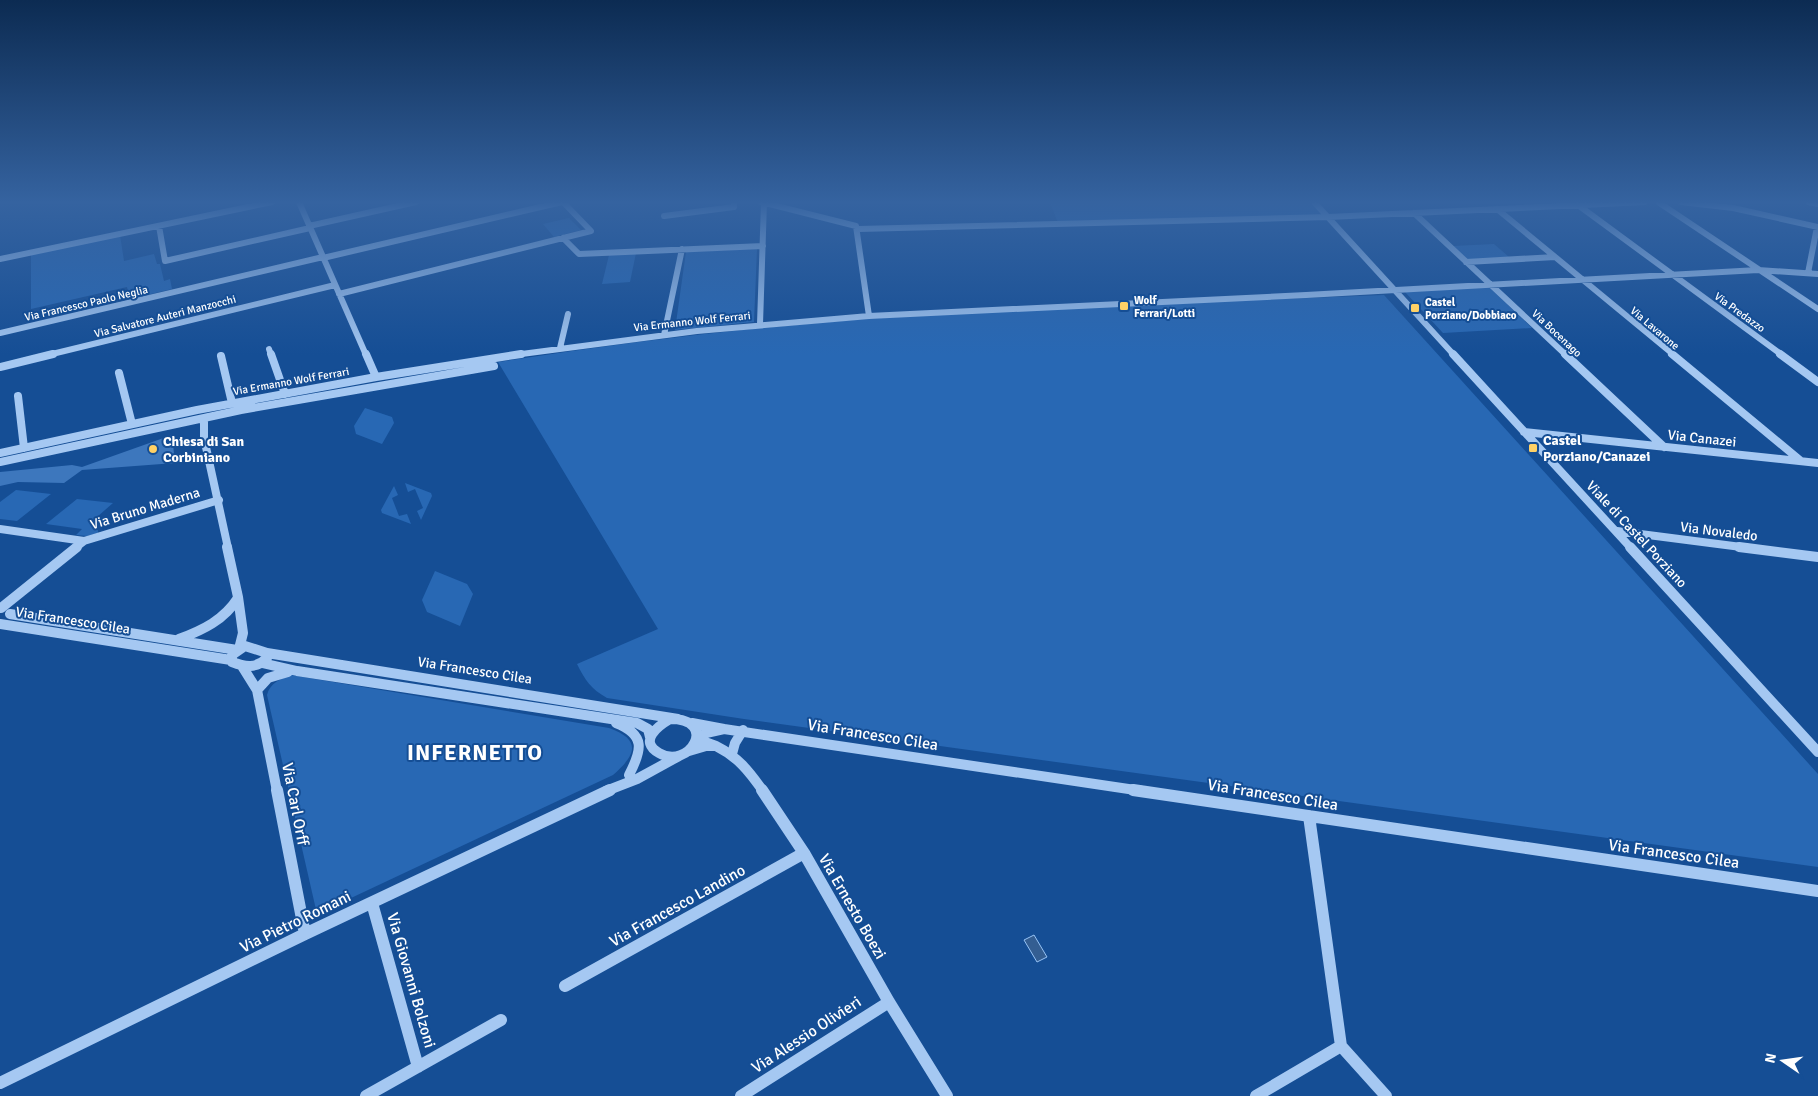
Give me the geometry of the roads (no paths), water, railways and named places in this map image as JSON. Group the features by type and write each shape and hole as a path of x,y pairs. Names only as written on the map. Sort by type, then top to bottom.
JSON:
{"street":[{"path":"0,260 32,253"},
{"path":"164,253 165,261 198,253"},
{"path":"321,253 376,378"},
{"path":"323,258 344,253"},
{"path":"340,294 503,253"},
{"path":"578,253 597,253"},
{"path":"664,335 681,253"},
{"path":"760,324 764,253"},
{"path":"861,253 868,316"},
{"name":"Viale di Castel Porziano","path":"1361,253 1818,752"},
{"name":"Via Bocenago","path":"1457,253 1664,447"},
{"name":"Via Lavarone","path":"1550,253 1801,461"},
{"name":"Via Predazzo","path":"1643,253 1818,382"},
{"path":"1733,253 1818,310"},
{"path":"1808,272 1812,253"},
{"path":"1466,262 1555,257"},
{"name":"Via Francesco Paolo Neglia","path":"0,333 323,258"},
{"name":"Via Ermanno Wolf Ferrari","path":"0,453 232,403 376,378 560,348 760,324 868,316 1758,270 1818,274"},
{"name":"Via Salvatore Auteri Manzocchi","path":"0,368 335,284"},
{"path":"560,348 568,314"},
{"path":"270,349 285,394"},
{"path":"221,356 232,403"},
{"name":"Via Ermanno Wolf Ferrari","path":"0,462 204,418 494,366"},
{"path":"118,373 132,424"},
{"path":"18,396 24,448"},
{"path":"204,418 204,438 219,500 243,633 252,647"},
{"name":"Via Canazei","path":"1524,432 1818,463"},
{"name":"Via Bruno Maderna","path":"6,608 84,541 219,500"},
{"path":"0,529 84,541"},
{"name":"Via Novaledo","path":"1617,531 1818,556"},
{"path":"176,640 200,631 221,618 229,612 238,597"},
{"name":"Via Francesco Cilea","path":"650,741 648,729 637,723 606,720 261,664 250,668 231,660 0,624 6,608 176,640 238,649 252,647 267,654 678,718"},
{"path":"231,660 232,655 238,649 243,633"},
{"path":"255,686 261,664 267,658 267,654"},
{"name":"Via Carl Orff","path":"242,666 255,686 305,934"},
{"path":"255,686 272,676 297,671"},
{"path":"682,754 694,745 697,739 696,727 691,722 678,718 670,719 658,726 650,741 658,754 664,757 682,754 697,748 716,746"},
{"name":"Via Francesco Cilea","path":"606,720 624,725 635,734 640,744 640,754 629,775"},
{"name":"Via Francesco Cilea","path":"691,722 724,729 743,730 1818,891"},
{"name":"Via Francesco Cilea","path":"697,739 706,733 724,729"},
{"path":"732,754 735,743 743,730"},
{"name":"Via Ernesto Boezi","path":"697,739 732,754 748,769 804,853 889,1002 947,1096"},
{"name":"Via Pietro Romani","path":"606,792 629,775 644,756 650,741"},
{"name":"Via Pietro Romani","path":"0,1083 305,934 637,779 682,754"},
{"path":"1309,816 1341,1046 1386,1096"},
{"name":"Via Francesco Landino","path":"565,986 804,853"},
{"name":"Via Giovanni Bolzoni","path":"372,903 418,1067"},
{"name":"Via Alessio Olivieri","path":"741,1096 889,1002"},
{"name":"Via Giovanni Bolzoni","path":"366,1096 501,1020"},
{"path":"1256,1096 1341,1046"}],"place":[{"name":"Wolf Ferrari/Lotti","path":"1124,306"},
{"name":"Castel Porziano/Dobbiaco","path":"1415,308"},
{"name":"Castel Porziano/Canazei","path":"1533,448"},
{"name":"Chiesa di San Corbiniano","path":"153,449"}],"district":[{"name":"INFERNETTO","path":"475,752"}]}
